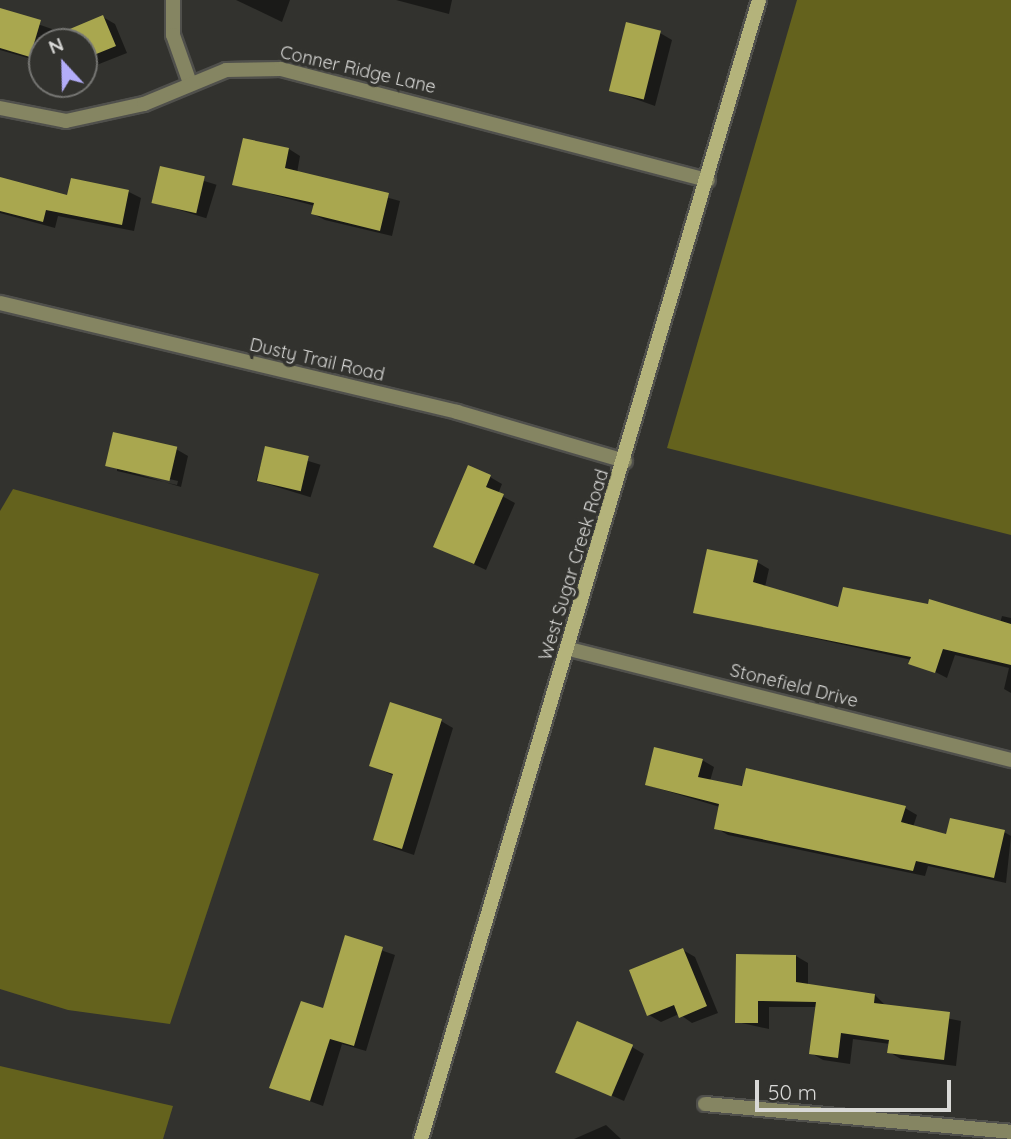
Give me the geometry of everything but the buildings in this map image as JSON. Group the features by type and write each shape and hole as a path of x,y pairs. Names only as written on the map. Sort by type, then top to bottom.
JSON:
{"main road":[{"name":"West Sugar Creek Road","path":"421,1139 625,461 759,0"}],"street":[{"path":"173,0 173,34 190,83"},
{"name":"Conner Ridge Lane","path":"0,108 66,121 144,104 226,70 281,69 708,180"},
{"name":"Dusty Trail Road","path":"0,303 457,412 625,461"},
{"name":"Stonefield Drive","path":"569,649 1011,760"},
{"path":"705,1104 1011,1132"}],"shaded area":[{"path":"797,0 1011,0 1011,535 667,448"},
{"path":"13,489 319,574 170,1024 68,1010 0,989 0,511"},
{"path":"0,1066 173,1106 163,1139 0,1139"}]}
